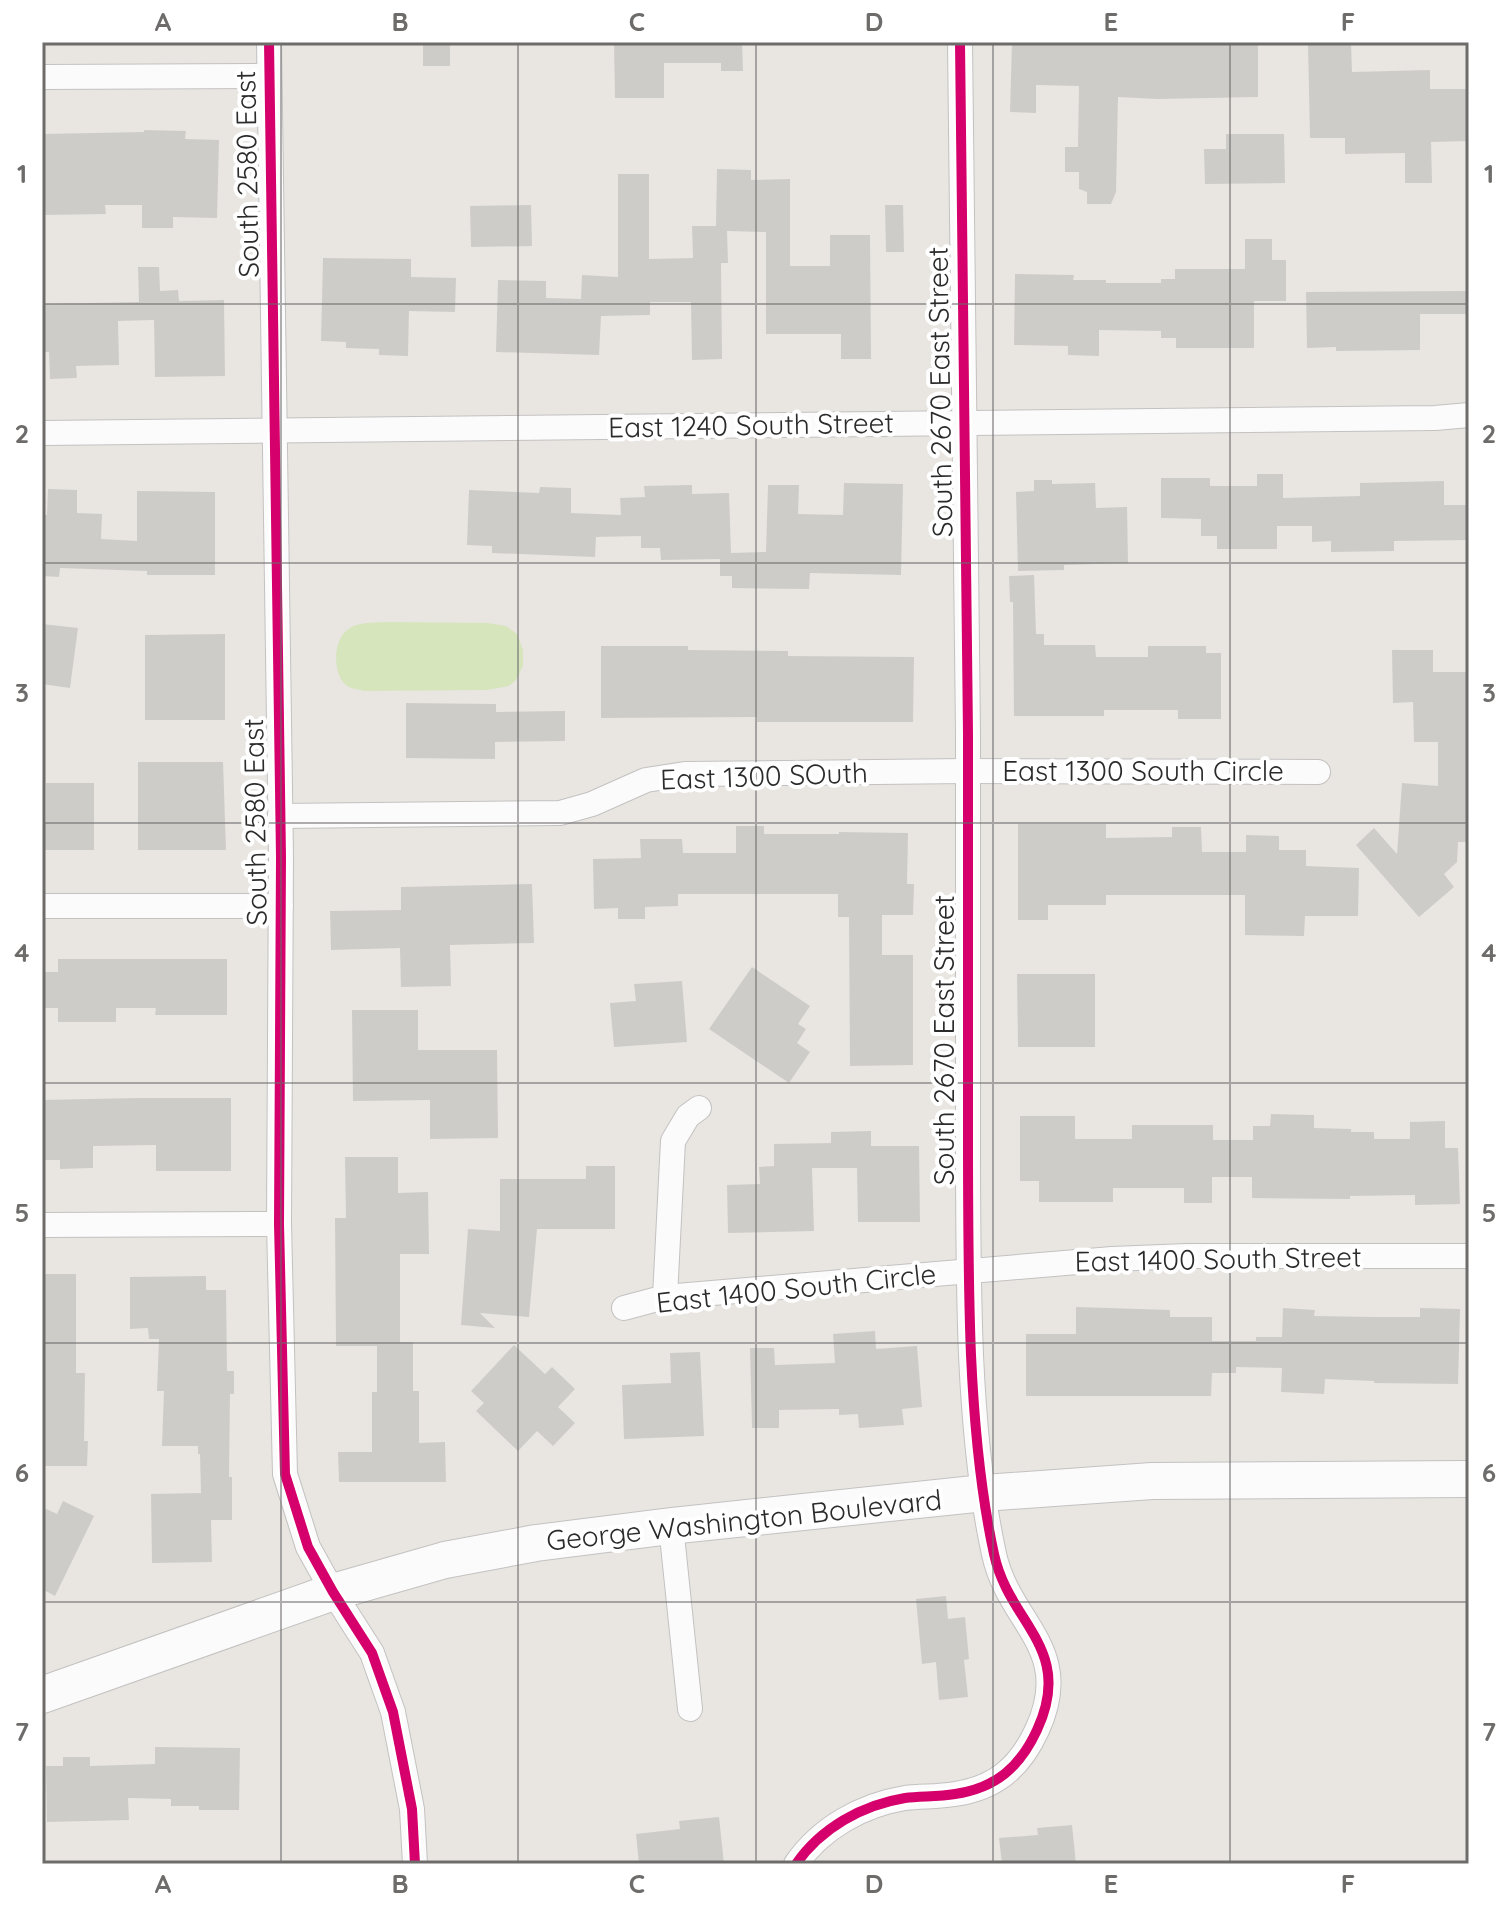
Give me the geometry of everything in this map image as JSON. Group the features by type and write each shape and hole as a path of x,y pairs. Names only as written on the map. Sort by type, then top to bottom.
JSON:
{"main road":[{"name":"George Washington Boulevard","path":"42,1695 333,1592 445,1560 536,1543 984,1493 1152,1481 1469,1479"}],"street":[{"name":"South 2580 East","path":"269,42 281,906 279,1224 285,1474 308,1547 372,1653 393,1712 412,1809 415,1864"},
{"name":"South 2670 East Street","path":"796,1864 831,1827 867,1809 902,1799 956,1794 989,1786 1009,1772 1036,1733 1046,1706 1049,1681 1044,1656 1003,1581 995,1560 973,1390 968,1271 960,42"},
{"path":"42,77 269,76"},
{"name":"East 1240 South Street","path":"42,433 1435,418 1469,415"},
{"name":"East 1300 South Circle","path":"967,771 1318,772"},
{"name":"East 1300 SOuth","path":"280,816 560,813 592,804 646,780 685,774 967,771"},
{"path":"42,906 281,906"},
{"path":"665,1297 673,1141 688,1116 699,1108"},
{"path":"42,1225 279,1224"},
{"name":"East 1400 South Street","path":"968,1271 1187,1256 1469,1256"},
{"name":"East 1400 South Circle","path":"624,1308 665,1297 968,1271"},
{"path":"671,1526 690,1709"}],"green space":[{"path":"388,622 506,626 517,634 523,650 523,666 509,686 487,690 364,691 348,686 337,667 341,637 354,626"}],"building":[{"path":"423,42 450,42 450,66 423,66"},
{"path":"614,42 742,42 743,71 721,71 721,63 664,63 664,98 615,98"},
{"path":"1012,42 1258,42 1258,97 1118,97 1116,192 1111,204 1087,204 1087,192 1079,189 1079,172 1065,172 1065,147 1078,147 1079,86 1036,85 1036,113 1010,112"},
{"path":"1308,42 1351,42 1352,72 1430,70 1430,89 1469,89 1469,141 1431,142 1432,183 1405,183 1405,153 1345,154 1345,138 1310,138"},
{"path":"186,131 185,139 219,140 217,218 173,217 173,228 142,228 142,205 105,205 106,214 42,215 42,134"},
{"path":"1226,134 1284,134 1285,183 1205,184 1204,149 1226,149"},
{"path":"717,169 751,170 751,180 790,179 790,266 830,266 830,235 870,235 871,359 841,359 841,334 766,334 766,232 727,231 728,263 721,263 722,359 692,360 691,302 650,302 650,315 601,316 599,355 496,352 498,280 546,281 546,298 581,299 582,275 618,277 618,174 649,174 649,259 693,258 692,226 716,226"},
{"path":"531,205 532,246 471,247 470,206"},
{"path":"885,205 903,205 904,252 886,252"},
{"path":"1245,239 1272,239 1272,260 1286,260 1286,301 1254,301 1254,348 1176,348 1176,338 1161,338 1161,331 1099,330 1099,356 1068,355 1068,346 1014,345 1015,274 1074,275 1073,280 1106,280 1106,283 1161,283 1161,279 1175,279 1175,269 1245,269"},
{"path":"323,258 411,259 411,277 456,278 455,312 409,311 408,356 379,355 379,349 346,348 346,342 321,341"},
{"path":"138,267 159,267 160,291 178,290 179,301 224,300 225,376 155,377 154,320 118,321 119,365 76,366 77,378 50,379 49,352 42,352 42,304 139,302"},
{"path":"1469,291 1469,314 1420,314 1420,350 1336,351 1336,347 1307,348 1306,292"},
{"path":"1257,474 1283,474 1283,498 1360,496 1360,483 1444,481 1444,505 1469,505 1469,540 1394,541 1394,551 1331,552 1331,541 1312,542 1312,526 1277,526 1277,549 1217,549 1217,536 1201,536 1201,519 1161,518 1161,478 1210,478 1210,486 1257,486"},
{"path":"1034,480 1052,480 1052,484 1095,483 1096,508 1127,507 1128,563 1064,565 1064,570 1018,571 1016,492 1034,491"},
{"path":"844,483 903,484 901,575 810,573 809,589 732,588 732,576 720,576 720,559 661,560 660,548 641,548 641,536 596,537 595,557 492,553 492,546 467,545 469,490 539,493 540,487 571,488 571,513 621,515 620,498 645,497 644,486 692,485 692,494 729,493 731,553 766,552 768,485 799,485 798,514 843,515"},
{"path":"48,489 77,490 77,513 102,514 101,539 137,541 137,491 215,492 215,575 147,575 147,571 60,568 59,577 42,576 42,515 47,515"},
{"path":"1034,575 1036,634 1044,634 1044,645 1095,645 1096,657 1148,657 1148,646 1206,646 1206,653 1221,653 1221,719 1178,719 1178,710 1104,710 1104,716 1014,716 1013,602 1010,602 1009,576"},
{"path":"42,624 78,628 70,688 42,684"},
{"path":"225,634 225,720 145,720 145,635"},
{"path":"601,646 788,651 788,656 914,657 913,722 757,722 757,717 601,718"},
{"path":"1392,650 1433,650 1433,672 1469,672 1469,842 1458,842 1457,862 1444,874 1454,887 1419,917 1356,845 1374,828 1397,854 1402,783 1438,786 1438,742 1414,742 1413,702 1393,703"},
{"path":"406,703 496,704 496,712 565,711 565,741 495,742 495,759 406,758"},
{"path":"138,762 223,762 226,850 138,850"},
{"path":"46,783 94,783 94,850 42,850"},
{"path":"1018,824 1106,824 1106,838 1172,837 1172,827 1201,827 1202,852 1246,852 1246,835 1279,836 1279,850 1306,850 1306,866 1359,868 1358,916 1305,916 1304,936 1245,935 1245,895 1106,895 1106,905 1048,905 1048,920 1018,920"},
{"path":"736,826 764,826 764,834 908,833 907,884 914,884 913,915 882,915 882,955 913,955 913,1065 850,1066 849,917 838,917 838,894 678,894 678,906 645,907 645,919 618,919 618,908 594,909 593,859 641,858 640,839 682,839 683,853 736,853"},
{"path":"532,884 534,943 450,945 451,986 401,987 400,948 331,950 330,911 401,910 401,887"},
{"path":"58,959 227,959 227,1015 155,1015 156,1008 116,1008 116,1022 58,1022 58,1008 42,1008 42,972 58,972"},
{"path":"752,967 810,1006 798,1024 806,1029 797,1043 810,1052 789,1083 709,1029"},
{"path":"1017,974 1095,974 1095,1047 1018,1047"},
{"path":"682,981 687,1042 614,1047 610,1003 636,1001 634,984"},
{"path":"352,1010 418,1010 418,1050 497,1050 498,1138 430,1139 430,1100 353,1101"},
{"path":"231,1098 231,1171 156,1171 156,1145 93,1146 93,1168 60,1169 60,1160 42,1160 42,1100"},
{"path":"1271,1114 1314,1115 1314,1128 1374,1132 1374,1139 1410,1139 1410,1122 1445,1121 1445,1148 1458,1148 1460,1204 1415,1205 1415,1195 1350,1196 1350,1199 1252,1198 1252,1177 1212,1177 1212,1203 1184,1203 1184,1188 1113,1188 1113,1202 1039,1202 1039,1181 1020,1181 1020,1116 1075,1116 1075,1139 1132,1139 1132,1125 1213,1125 1213,1140 1253,1140 1253,1126 1270,1126"},
{"path":"871,1131 871,1146 919,1146 920,1222 858,1222 857,1168 812,1168 814,1231 728,1233 727,1185 760,1184 759,1167 774,1166 774,1144 831,1143 831,1132"},
{"path":"345,1157 398,1157 398,1193 428,1192 429,1254 400,1254 400,1342 413,1342 413,1391 419,1391 419,1443 445,1442 446,1482 339,1482 338,1452 372,1452 372,1392 377,1392 377,1346 336,1346 335,1218 346,1218"},
{"path":"586,1166 615,1166 615,1229 537,1229 529,1317 480,1313 495,1328 461,1325 468,1229 500,1231 500,1179 586,1179"},
{"path":"42,1274 76,1274 76,1373 85,1373 84,1441 88,1441 87,1466 42,1466"},
{"path":"206,1276 206,1290 226,1290 227,1371 234,1371 234,1394 230,1394 232,1520 211,1520 212,1562 152,1563 151,1494 201,1493 200,1454 198,1446 162,1446 164,1391 157,1391 159,1339 149,1339 148,1328 130,1329 130,1277"},
{"path":"1076,1307 1170,1310 1170,1317 1212,1317 1212,1341 1256,1341 1256,1337 1282,1337 1283,1308 1315,1310 1314,1316 1375,1317 1420,1317 1420,1308 1460,1309 1458,1384 1325,1379 1324,1394 1281,1392 1282,1368 1236,1367 1236,1373 1212,1373 1211,1396 1026,1396 1026,1334 1076,1334"},
{"path":"875,1331 876,1349 917,1346 922,1407 902,1409 904,1425 859,1428 858,1414 839,1415 839,1409 779,1410 779,1428 752,1428 750,1348 774,1348 775,1365 835,1363 833,1334"},
{"path":"514,1345 545,1374 552,1367 575,1389 558,1407 575,1423 553,1446 537,1431 518,1451 476,1411 484,1403 471,1391"},
{"path":"700,1352 704,1436 624,1439 622,1385 671,1383 670,1353"},
{"path":"63,1501 94,1516 55,1596 42,1589 42,1507 57,1514"},
{"path":"946,1596 948,1619 965,1617 969,1659 964,1660 968,1697 939,1700 936,1662 922,1664 916,1599"},
{"path":"155,1747 240,1748 239,1810 199,1810 199,1806 171,1806 171,1799 128,1798 129,1820 47,1822 46,1766 63,1766 63,1757 90,1757 90,1766 155,1764"},
{"path":"719,1817 724,1864 639,1864 636,1834 680,1829 679,1821"},
{"path":"1072,1825 1076,1864 1002,1864 999,1838 1038,1835 1037,1828"}],"cycle path":[{"path":"269,42 281,857 279,1224 285,1474 308,1547 372,1653 393,1712 412,1809 415,1864"},
{"path":"796,1864 818,1839 858,1812 889,1801 970,1791 1005,1774 1023,1755 1037,1730 1047,1702 1048,1678 1044,1657 1012,1600 994,1554 981,1480 972,1380 968,1245 968,734 960,42"}]}
